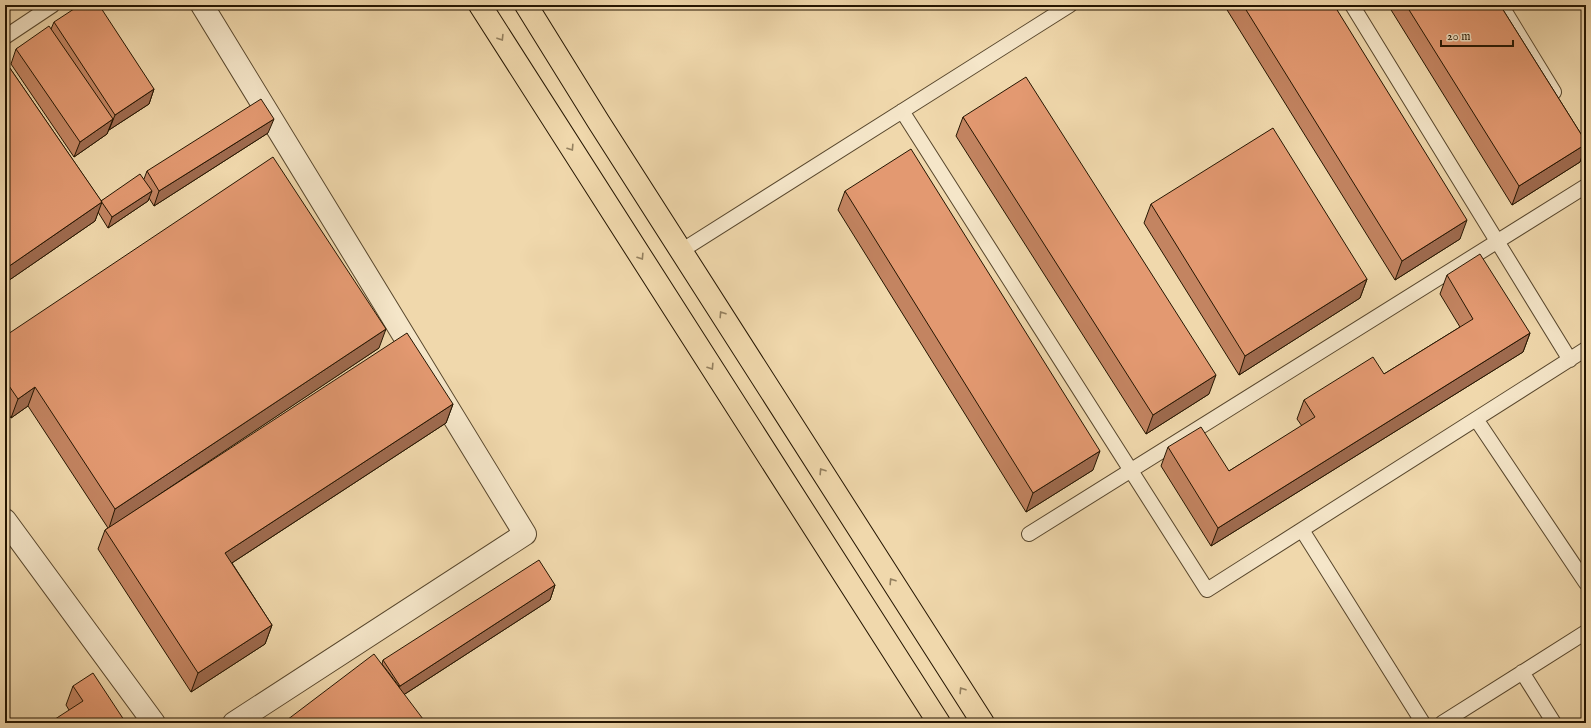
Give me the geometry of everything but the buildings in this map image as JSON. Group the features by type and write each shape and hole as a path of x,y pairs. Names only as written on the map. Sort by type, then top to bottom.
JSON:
{"main road":[{"path":"480,5 939,723"},
{"path":"526,5 983,723"}],"street":[{"path":"202,5 525,534 234,723"},
{"path":"5,520 154,723"}],"lane":[{"path":"5,38 53,5"},
{"path":"681,250 1070,5"},
{"path":"1352,5 1570,360"},
{"path":"1501,5 1562,104"},
{"path":"902,111 1207,590 1586,349"},
{"path":"1030,534 1586,186"},
{"path":"1476,419 1586,583"},
{"path":"1302,530 1423,723"},
{"path":"1442,723 1586,632"},
{"path":"1522,672 1554,723"}]}
